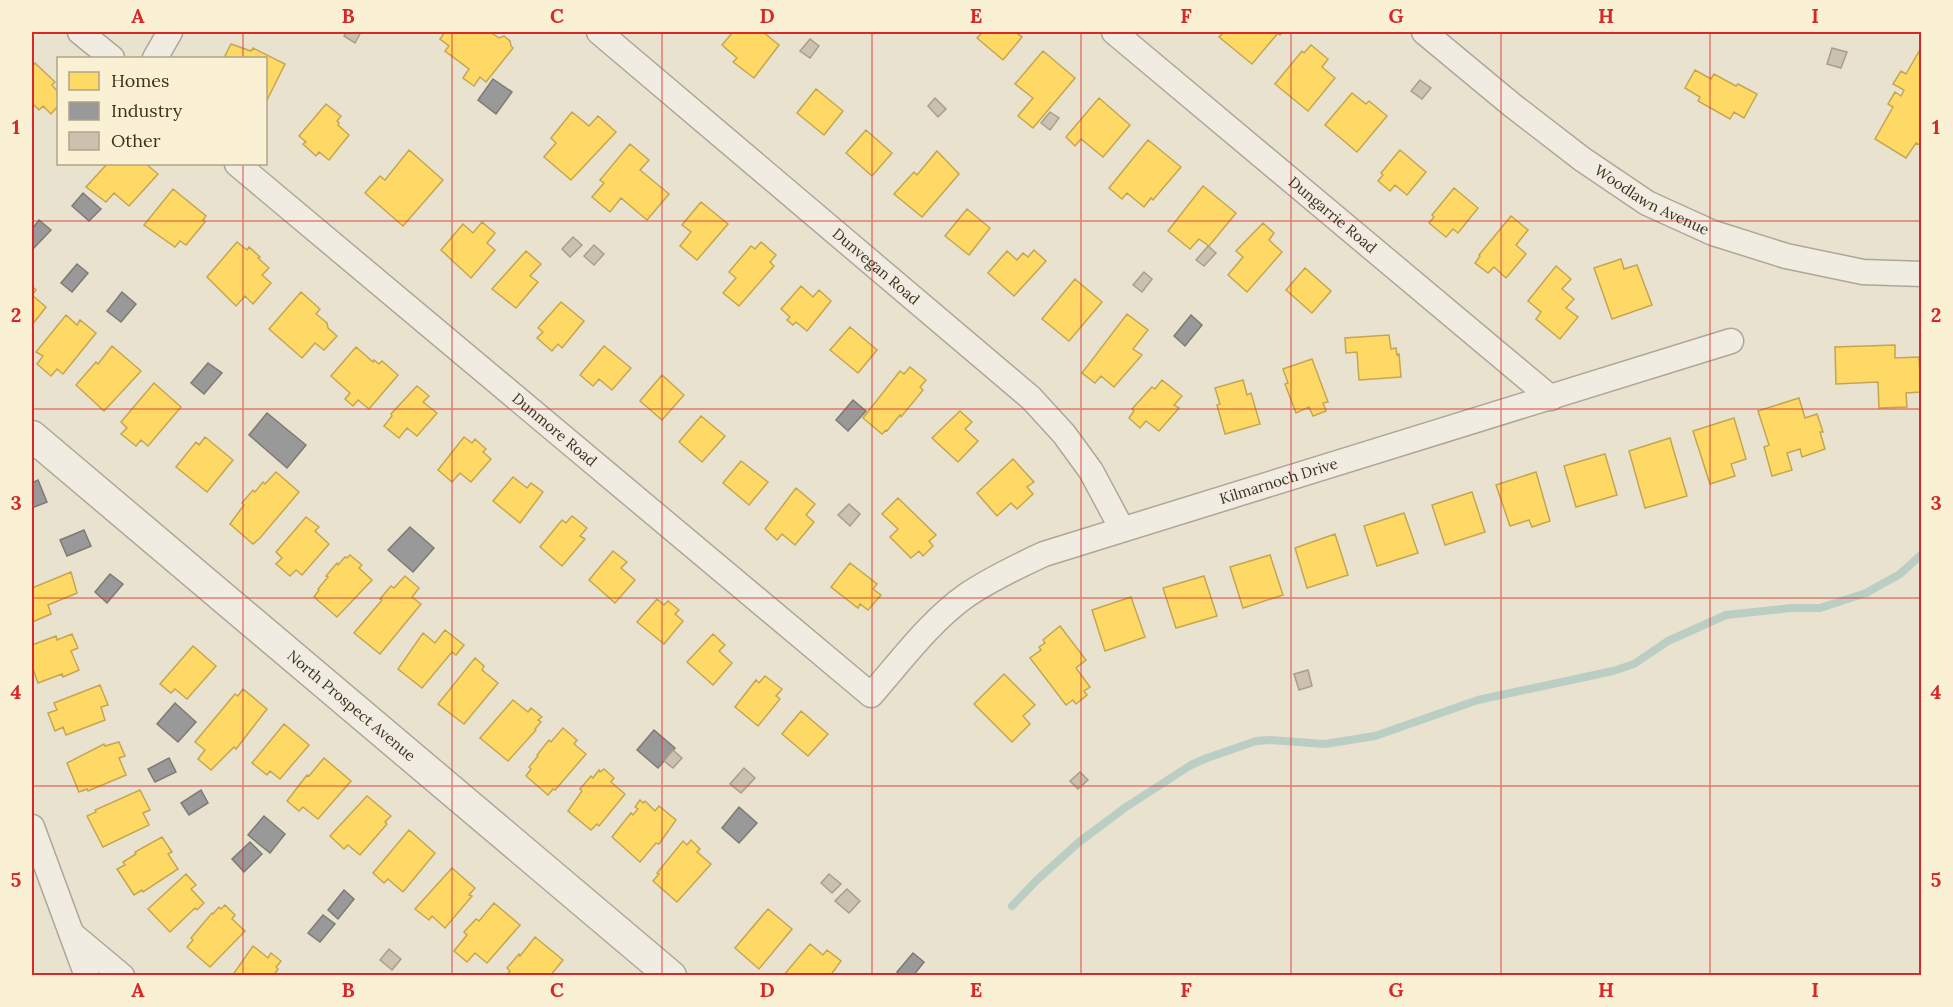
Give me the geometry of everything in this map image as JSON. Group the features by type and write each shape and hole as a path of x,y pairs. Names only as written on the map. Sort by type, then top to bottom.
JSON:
{"street":[{"path":"80,32 111,57"},
{"path":"156,57 170,32"},
{"name":"Dunvegan Road","path":"599,32 1031,398 1064,434 1091,471 1122,529"},
{"name":"Dungarrie Road","path":"1114,32 1551,398"},
{"name":"Woodlawn Avenue","path":"1424,32 1538,126 1647,203 1713,232 1786,256 1863,272 1922,274"},
{"name":"Dunmore Road","path":"238,165 871,695"},
{"name":"Kilmarnoch Drive","path":"871,695 928,630 966,596 1002,574 1044,554 1731,341"},
{"name":"North Prospect Avenue","path":"32,436 671,975"},
{"path":"32,827 87,975"},
{"path":"72,933 122,975"}],"building: Homes":[{"path":"445,32 490,32 499,38 504,36 513,48 486,82 480,77 474,86 463,78 469,69 445,51 449,46 440,39"},
{"path":"733,32 763,32 779,45 754,78 733,62 737,58 722,45"},
{"path":"983,32 1015,32 1022,37 1003,60 977,38"},
{"path":"1224,32 1283,32 1280,35 1278,33 1252,64 1219,37"},
{"path":"231,44 251,51 253,48 285,64 267,100 267,57 224,57"},
{"path":"1311,45 1328,59 1322,67 1335,78 1308,111 1275,84 1302,51 1304,53"},
{"path":"1921,48 1922,146 1916,143 1906,158 1875,139 1893,107 1888,104 1895,92 1901,96 1904,90 1893,84 1901,71 1906,74"},
{"path":"1043,51 1075,78 1033,128 1018,116 1033,98 1015,84"},
{"path":"35,63 55,82 52,85 57,91 57,107 51,114 43,106 39,110 32,103 32,67"},
{"path":"1695,70 1711,79 1714,74 1757,94 1744,118 1734,112 1730,119 1698,101 1700,97 1685,88"},
{"path":"816,89 843,111 824,135 797,113"},
{"path":"1352,93 1366,104 1369,101 1387,116 1357,152 1325,125"},
{"path":"1099,98 1130,125 1103,157 1081,139 1075,146 1066,137"},
{"path":"326,104 341,116 337,121 338,125 349,135 329,160 319,152 316,156 303,144 306,142 299,136"},
{"path":"572,112 589,126 598,116 616,132 571,180 544,157 556,143 551,138"},
{"path":"866,130 892,153 872,176 846,153"},
{"path":"1148,140 1181,167 1153,200 1151,198 1144,207 1127,193 1122,199 1109,188"},
{"path":"630,144 649,160 640,170 669,194 647,220 621,198 610,212 592,197 604,183 600,180"},
{"path":"409,150 443,180 403,226 365,193 380,176 385,180"},
{"path":"1400,150 1426,172 1407,195 1395,185 1390,191 1378,181 1383,175 1381,173"},
{"path":"937,151 959,174 922,217 894,194 914,172 917,175"},
{"path":"106,165 147,165 158,174 129,206 114,193 106,202 86,187"},
{"path":"1203,186 1236,213 1209,246 1199,239 1190,249 1168,231"},
{"path":"1454,188 1478,208 1458,233 1453,229 1446,237 1429,223 1434,217 1432,215"},
{"path":"173,189 206,216 203,220 205,222 186,245 180,241 175,247 144,225"},
{"path":"701,202 728,224 697,260 680,246 691,232 682,225"},
{"path":"967,209 990,228 969,255 945,236"},
{"path":"1511,216 1528,230 1516,245 1526,254 1506,278 1494,267 1488,273 1475,263"},
{"path":"482,222 495,233 487,243 495,250 471,278 441,250 463,224 473,233"},
{"path":"1263,223 1274,233 1269,240 1282,252 1247,292 1228,275 1243,257 1236,251"},
{"path":"237,242 247,250 249,247 269,268 262,275 271,283 253,304 245,296 236,306 207,277"},
{"path":"761,242 776,255 770,262 774,266 739,306 723,293 736,278 729,272 751,246 755,249"},
{"path":"1034,250 1046,261 1014,296 988,273 1007,251 1017,260 1023,253 1028,257"},
{"path":"526,251 541,264 530,276 538,282 516,308 492,289"},
{"path":"1621,259 1624,269 1637,265 1652,305 1612,319 1594,268"},
{"path":"1556,266 1571,279 1562,289 1574,299 1566,308 1578,317 1560,339 1536,319 1541,312 1528,301"},
{"path":"1305,268 1331,291 1312,313 1286,290"},
{"path":"1075,279 1102,302 1069,341 1042,319"},
{"path":"801,286 813,297 819,290 831,301 807,331 796,322 793,325 787,320 790,317 781,309"},
{"path":"301,292 320,309 316,314 337,336 324,350 315,343 302,358 269,329"},
{"path":"32,295 46,307 32,325"},
{"path":"561,302 584,321 562,348 558,344 552,351 537,338 543,332 538,328"},
{"path":"1127,314 1148,330 1133,349 1142,355 1114,387 1101,376 1095,383 1082,373"},
{"path":"66,315 77,325 80,320 96,333 63,374 57,369 51,376 37,364 43,356 36,352"},
{"path":"850,327 877,350 858,373 830,350"},
{"path":"1389,335 1391,349 1396,348 1397,355 1399,354 1401,377 1359,380 1357,352 1346,353 1345,338"},
{"path":"1895,345 1895,358 1919,357 1921,392 1906,393 1907,407 1879,408 1878,382 1836,384 1835,347"},
{"path":"112,346 141,371 104,411 76,385 96,362 98,364"},
{"path":"604,346 631,368 612,390 599,379 593,386 580,375"},
{"path":"356,347 373,362 374,360 379,364 382,361 398,375 369,409 358,400 353,406 345,399 350,393 331,376"},
{"path":"1312,359 1328,402 1323,403 1326,411 1313,416 1309,407 1296,413 1285,384 1288,383 1283,369"},
{"path":"910,367 926,380 920,387 923,390 901,417 900,415 882,434 863,418 900,371 904,374"},
{"path":"662,375 684,395 662,420 640,401"},
{"path":"1162,380 1182,396 1174,405 1179,408 1159,431 1146,421 1140,428 1129,418 1134,411 1132,409 1152,387 1155,389"},
{"path":"1243,380 1247,395 1251,393 1260,424 1225,434 1215,388"},
{"path":"154,383 181,407 148,446 141,440 136,446 121,434 127,428 121,422"},
{"path":"417,386 429,396 423,402 437,413 417,436 407,428 399,438 384,426 392,416 391,414"},
{"path":"1799,398 1805,418 1817,414 1823,432 1820,432 1825,449 1802,457 1800,449 1787,453 1792,470 1772,476 1764,447 1769,445 1758,411"},
{"path":"960,411 972,422 965,429 978,441 958,462 932,438"},
{"path":"701,416 725,436 702,462 679,442"},
{"path":"1734,418 1746,459 1731,464 1735,476 1710,484 1693,431"},
{"path":"205,437 233,460 207,492 176,467 196,442 199,445"},
{"path":"464,437 472,443 475,439 486,449 483,452 491,459 471,482 460,473 452,482 438,470"},
{"path":"1670,438 1687,496 1645,508 1629,451"},
{"path":"1605,454 1617,495 1576,507 1564,466"},
{"path":"1013,459 1034,482 1027,487 1033,494 1017,509 1011,503 997,516 977,493"},
{"path":"741,461 768,482 749,505 723,483"},
{"path":"276,472 299,492 253,544 230,524 244,505 242,503 253,490 255,492"},
{"path":"1536,472 1550,521 1532,527 1529,520 1510,526 1496,485"},
{"path":"513,477 527,488 531,483 543,492 520,523 493,501"},
{"path":"796,488 815,504 806,515 814,522 795,545 782,534 777,540 765,529"},
{"path":"1472,492 1485,532 1445,545 1432,505"},
{"path":"898,498 936,535 929,541 933,546 923,556 919,551 911,558 890,537 898,529 882,514"},
{"path":"1404,513 1418,553 1377,566 1364,526"},
{"path":"572,516 587,528 580,536 585,539 562,566 540,547 562,520 566,523"},
{"path":"306,517 319,527 315,531 329,544 302,575 296,570 290,576 276,564 282,558 276,552"},
{"path":"1335,534 1348,575 1307,588 1295,548"},
{"path":"613,551 627,562 621,568 635,580 615,603 589,580"},
{"path":"350,555 362,565 359,568 372,580 337,617 314,597 328,577 326,576 337,563 338,565"},
{"path":"1270,555 1283,595 1243,608 1230,567"},
{"path":"850,563 877,584 873,589 881,595 868,610 860,604 858,608 831,587"},
{"path":"71,572 77,593 48,605 51,614 32,622 32,588"},
{"path":"405,576 419,588 412,597 421,604 380,654 354,633 391,586 394,588"},
{"path":"1204,576 1217,616 1176,628 1163,588"},
{"path":"1131,597 1145,637 1105,651 1092,610"},
{"path":"657,599 664,605 668,601 679,610 675,614 683,621 664,644 637,622"},
{"path":"1060,626 1086,660 1076,668 1090,687 1084,691 1087,695 1076,704 1073,700 1066,705 1030,658 1041,650 1039,647 1045,643 1043,640"},
{"path":"445,630 464,645 456,655 452,652 422,688 398,669 423,633 435,643"},
{"path":"72,634 78,648 71,651 79,670 63,677 62,674 38,683 32,666 32,645 56,636 57,640"},
{"path":"713,634 725,645 719,651 732,663 713,685 687,662"},
{"path":"193,646 216,666 187,699 175,689 171,693 160,684"},
{"path":"475,658 484,666 482,670 498,683 464,724 438,704"},
{"path":"1004,674 1035,705 1023,716 1030,724 1012,742 974,704"},
{"path":"765,676 782,689 776,696 780,699 758,726 735,707 756,680 759,683"},
{"path":"100,685 108,705 101,707 105,720 66,735 63,727 55,731 48,713 57,710 54,703"},
{"path":"243,689 267,709 236,749 234,747 211,770 198,759 205,750 195,742 235,694 238,696"},
{"path":"513,700 528,712 531,708 542,717 538,720 541,722 536,730 508,761 480,738"},
{"path":"801,711 828,734 808,756 782,734"},
{"path":"284,724 309,745 280,779 270,771 267,775 252,763"},
{"path":"563,728 577,740 574,744 586,754 548,795 526,776 537,755"},
{"path":"119,742 125,756 119,758 126,775 88,791 87,789 79,792 67,763 104,744 105,746"},
{"path":"324,758 351,781 318,819 303,807 299,811 287,801"},
{"path":"604,769 614,778 611,782 625,794 599,826 597,824 591,830 568,811 582,791 580,789 591,776 593,778 599,770 600,772"},
{"path":"140,790 150,810 143,813 149,825 103,847 87,816 96,812 95,810"},
{"path":"367,796 391,816 385,822 387,824 360,855 348,845 344,849 330,836"},
{"path":"640,800 643,803 645,801 655,811 659,806 676,820 659,844 656,843 640,862 612,837 631,813 633,815 638,809 635,807"},
{"path":"409,830 435,853 403,892 388,879 384,883 373,873"},
{"path":"162,837 172,852 168,854 178,869 143,892 142,890 134,895 117,869 125,865 123,862 136,854 135,852"},
{"path":"691,840 700,849 697,852 711,864 677,902 653,881 683,841 687,845"},
{"path":"452,868 475,888 469,895 472,896 445,928 432,916 429,920 415,909"},
{"path":"186,874 196,885 191,889 204,903 197,910 195,908 170,932 148,909"},
{"path":"494,903 520,925 487,963 475,953 467,962 454,951 467,935 464,932 476,919 479,921"},
{"path":"225,905 235,915 232,919 245,931 210,967 187,947 193,940 191,938 212,913"},
{"path":"768,909 792,929 759,969 735,948"},
{"path":"535,937 563,960 550,976 506,976 510,971 507,968"},
{"path":"810,944 823,955 827,950 841,961 830,976 783,976"},
{"path":"253,946 268,958 271,953 281,961 276,967 278,969 273,976 232,976"}],"building: Industry":[{"path":"493,79 512,92 496,114 478,100"},
{"path":"83,193 101,209 89,221 72,206"},
{"path":"39,220 51,230 34,248 32,229"},
{"path":"77,264 88,273 72,292 61,283"},
{"path":"122,292 136,304 121,322 107,311"},
{"path":"1191,315 1202,325 1185,346 1174,336"},
{"path":"208,363 222,373 204,394 191,383"},
{"path":"853,400 866,411 848,431 836,420"},
{"path":"267,413 306,445 287,468 249,435"},
{"path":"38,480 47,502 32,508 32,483"},
{"path":"410,527 434,548 413,572 388,550"},
{"path":"84,530 91,546 67,556 60,540"},
{"path":"110,574 123,584 107,603 95,592"},
{"path":"175,703 196,722 178,742 157,724"},
{"path":"654,730 675,748 658,768 637,750"},
{"path":"169,758 176,772 155,782 148,769"},
{"path":"201,790 208,803 189,815 181,803"},
{"path":"739,807 757,823 739,843 722,828"},
{"path":"264,816 285,834 270,853 248,835"},
{"path":"250,842 262,854 244,872 232,859"},
{"path":"344,890 354,899 338,919 328,910"},
{"path":"323,915 335,924 320,942 308,933"},
{"path":"913,953 924,962 913,976 901,976 897,972"}],"building: Other":[{"path":"347,32 361,32 355,43 344,36"},
{"path":"810,39 819,46 810,58 800,51"},
{"path":"1832,48 1847,52 1841,68 1827,64"},
{"path":"1420,80 1431,88 1422,99 1411,91"},
{"path":"935,98 946,109 938,117 928,106"},
{"path":"1050,112 1059,118 1050,130 1041,123"},
{"path":"573,237 582,245 570,257 562,249"},
{"path":"594,245 604,254 594,265 584,256"},
{"path":"1208,246 1216,253 1204,266 1196,260"},
{"path":"1144,272 1152,279 1142,292 1133,285"},
{"path":"849,504 860,514 850,526 838,515"},
{"path":"1308,670 1312,686 1299,690 1294,674"},
{"path":"673,750 682,758 673,768 664,761"},
{"path":"744,768 755,778 741,793 730,784"},
{"path":"1080,772 1088,780 1078,789 1070,781"},
{"path":"829,874 841,884 832,893 821,883"},
{"path":"847,889 860,901 849,913 835,901"},
{"path":"389,949 401,959 392,970 380,960"}],"waterway":[{"path":"1012,906 1079,842 1126,807 1191,765 1207,758 1256,741 1325,744 1375,736 1478,700 1613,671 1634,664 1668,641 1726,615 1791,608 1820,608 1866,593 1900,574 1922,554"}]}
